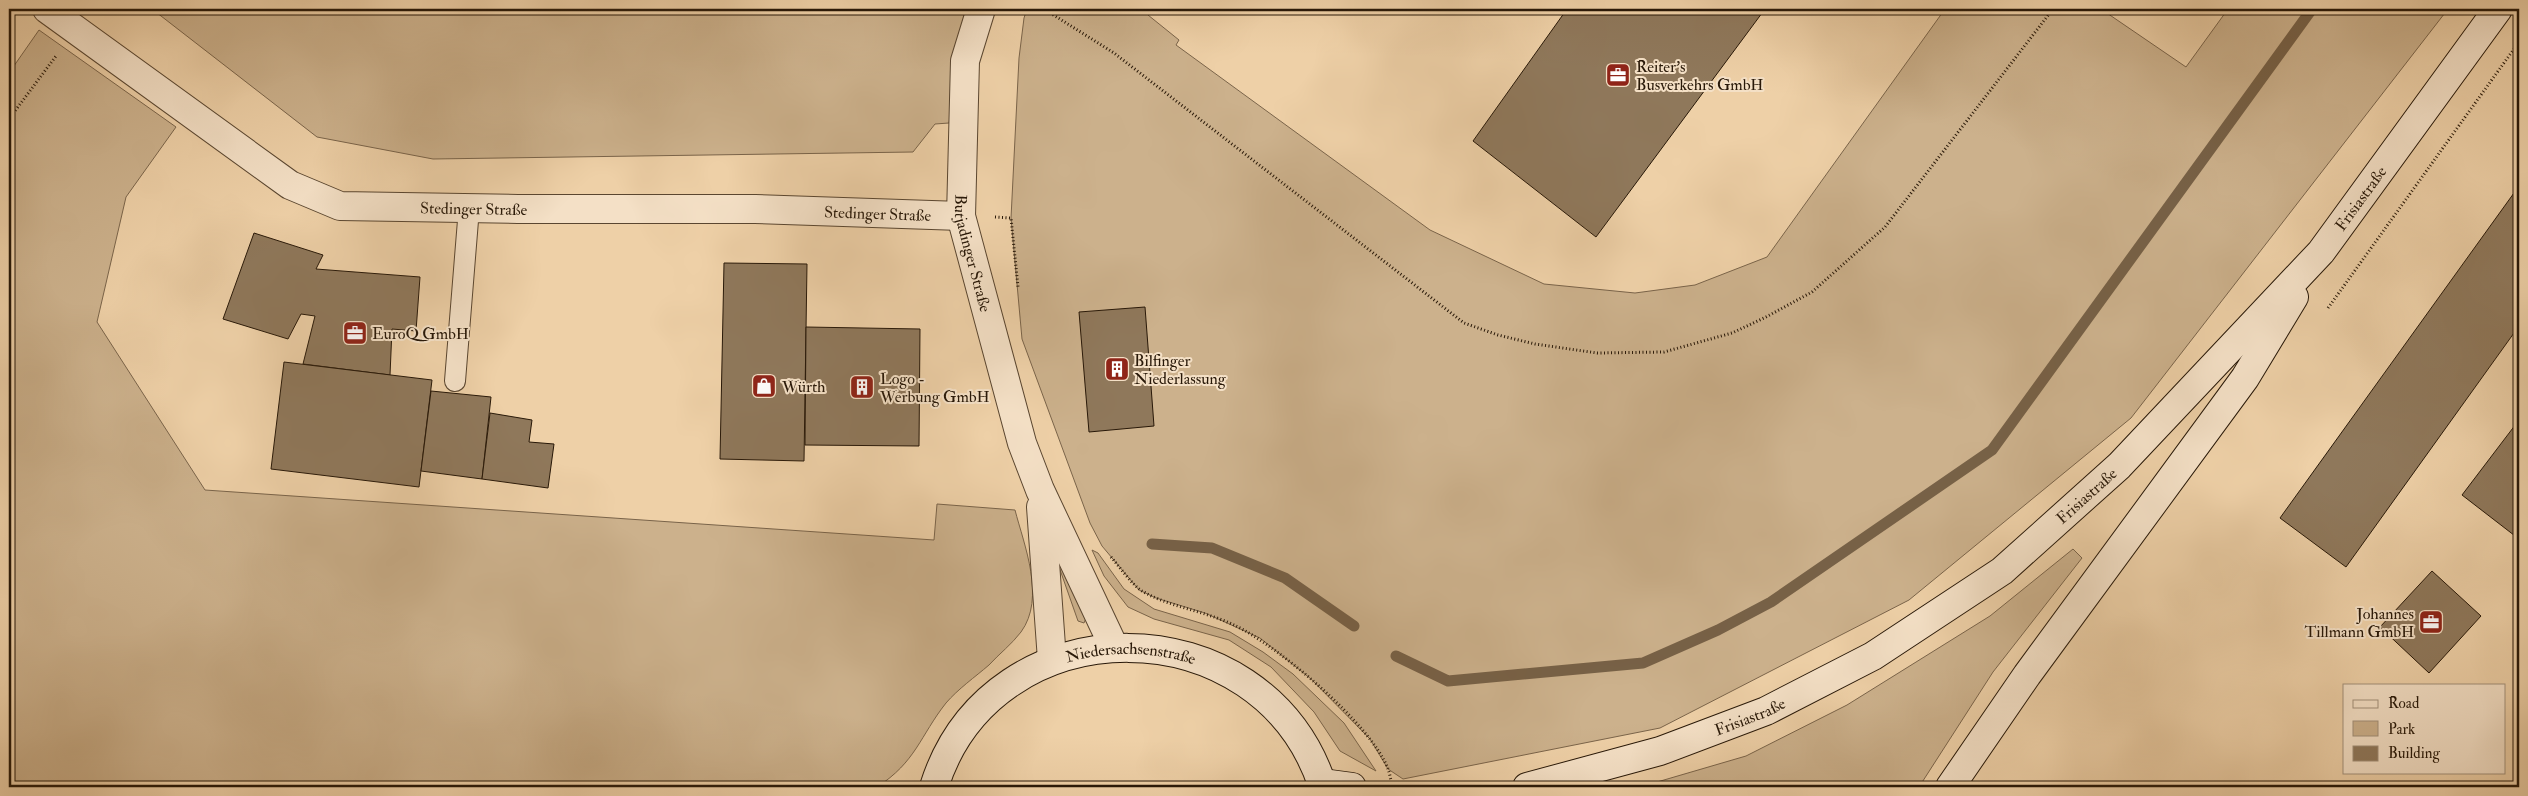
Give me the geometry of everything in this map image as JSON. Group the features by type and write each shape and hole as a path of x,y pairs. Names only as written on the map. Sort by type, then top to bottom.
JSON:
{"main road":[{"name":"Stedinger Straße","path":"47,9 290,185 340,206 755,209 961,216"},
{"name":"Butjadinger Straße","path":"981,9 965,61 961,216 1022,443 1040,490 1114,647"},
{"name":"Frisiastraße","path":"1527,787 1660,751 1766,711 1873,656 2002,571 2119,466 2321,252 2498,9"},
{"path":"1950,787 2022,682 2245,378 2321,252"},
{"name":"Butjadinger Straße","path":"1040,490 1052,660"},
{"name":"Niedersachsenstraße","path":"933,785 946,757 963,729 989,700 1013,682 1052,660 1074,653 1114,647 1146,647 1182,653 1231,674 1252,688 1289,724 1306,750 1322,785"},
{"path":"1322,785 1352,787"}],"lane":[{"path":"455,381 469,208"}],"path":[{"path":"1044,9 1114,53 1464,323 1498,335 1535,344 1596,352 1664,352 1732,333 1812,292 1885,227 2053,9"},
{"path":"9,119 76,30"},
{"path":"2351,275 2519,42"},
{"path":"1108,553 1139,590 1156,598 1206,612 1260,638 1288,659 1311,679 1370,739 1388,769 1392,787"}],"green space":[{"path":"152,9 970,9 949,123 935,124 913,152 433,159 317,137"},
{"path":"1027,9 1151,9 1148,15 1179,40 1176,45 1430,230 1544,284 1635,293 1695,285 1767,257 1945,9 2101,9 2186,67 2228,9 2448,9 2131,418 1909,600 1660,728 1403,779 1388,769 1370,739 1311,679 1260,638 1205,613 1156,598 1139,590 1102,546 1090,523 1022,339 1011,218 1019,58 1024,18"},
{"path":"39,30 176,127 126,197 97,322 205,490 934,540 937,504 1015,510 1031,571 1032,588 1032,604 1021,632 989,665 946,703 901,768 877,787 9,787 9,73"},
{"path":"2073,549 2082,558 1993,672 1919,787 1640,787 1746,756 1847,705 1990,616"},
{"path":"1092,550 1098,553 1124,589 1154,609 1230,632 1263,652 1293,674 1344,723 1376,771 1340,751 1314,712 1271,667 1229,640 1154,619 1128,607 1104,576"},
{"path":"1059,560 1086,618 1084,623 1078,621 1058,564"}],"building":[{"name":"Reiter's Busverkehrs GmbH","path":"1567,9 1765,9 1596,237 1473,141"},
{"path":"2519,186 2519,326 2346,567 2280,518"},
{"path":"254,233 323,255 316,269 420,277 416,331 392,329 390,375 303,364 315,316 301,314 288,339 223,319"},
{"name":"Würth","path":"724,263 807,264 804,461 720,459"},
{"name":"Bilfinger Niederlassung","path":"1145,307 1154,426 1089,432 1079,312"},
{"name":"Logo - Werbung GmbH","path":"806,327 920,329 919,446 805,445"},
{"path":"284,362 432,380 419,487 271,469"},
{"path":"431,391 491,397 482,479 421,471"},
{"path":"490,413 532,420 529,442 554,444 548,488 482,479"},
{"path":"2519,420 2519,539 2462,495"},
{"name":"Johannes Tillmann GmbH","path":"2432,571 2481,616 2429,673 2380,627"}],"waterway":[{"path":"1396,656 1448,681 1643,663 1718,630 1771,602 1992,450 2312,9"},
{"path":"1152,544 1212,548 1285,578 1354,626"}],"place":[{"name":"Reiter's Busverkehrs GmbH","path":"1618,75"},
{"name":"EuroQ GmbH","path":"355,333"},
{"name":"Bilfinger Niederlassung","path":"1117,369"},
{"name":"Würth","path":"764,386"},
{"name":"Logo - Werbung GmbH","path":"862,387"},
{"name":"Johannes Tillmann GmbH","path":"2431,622"}]}
